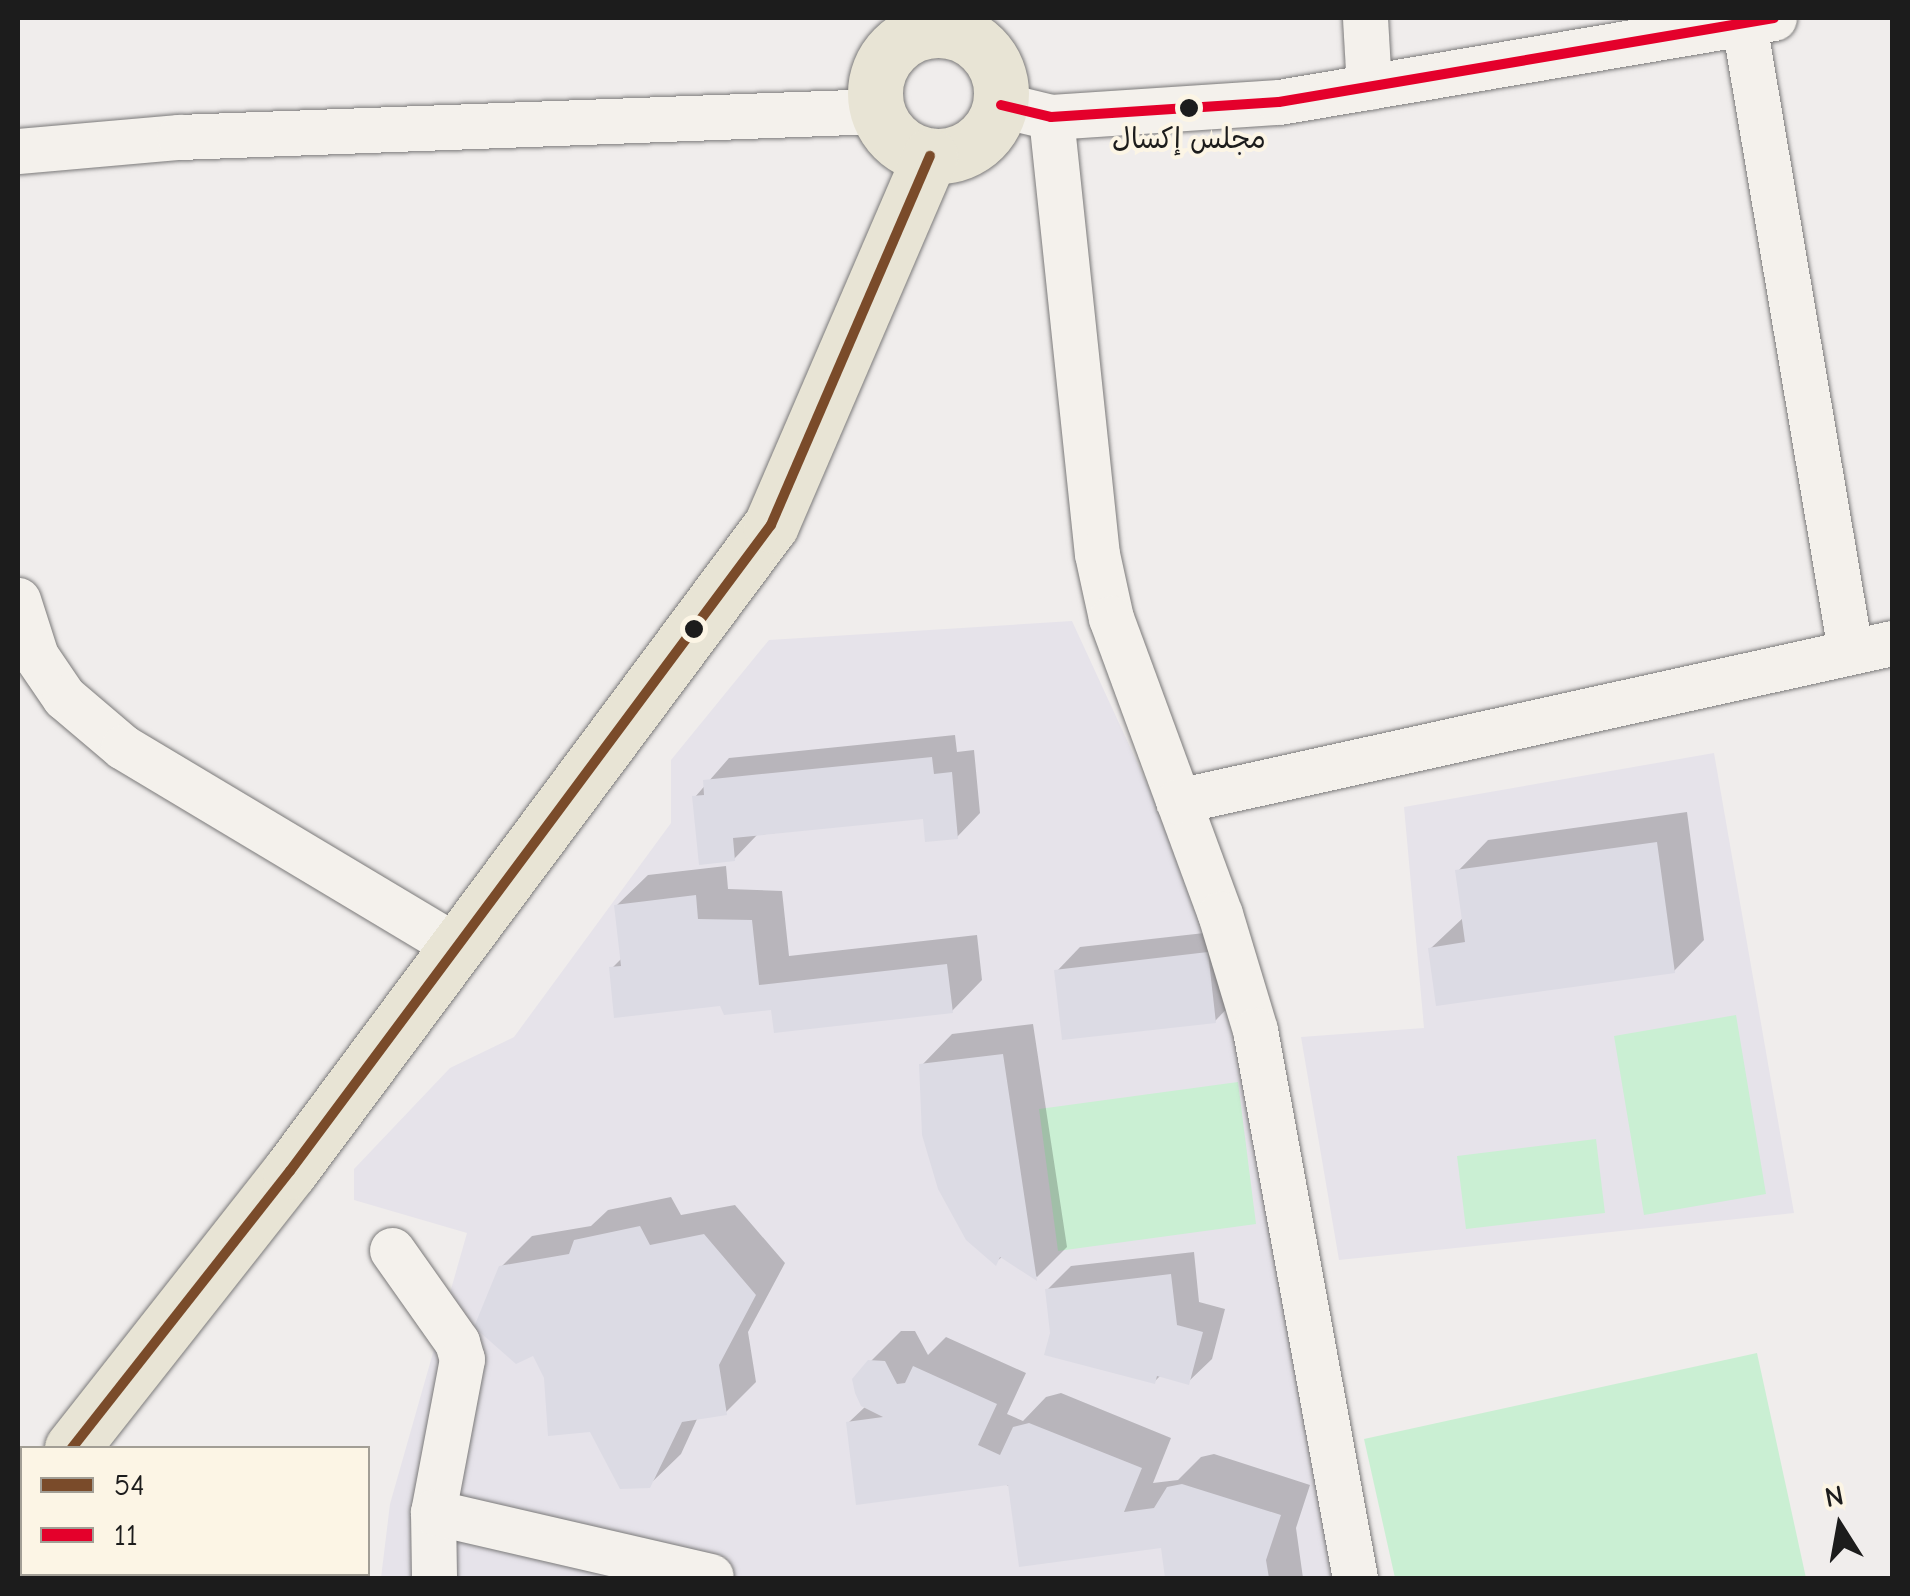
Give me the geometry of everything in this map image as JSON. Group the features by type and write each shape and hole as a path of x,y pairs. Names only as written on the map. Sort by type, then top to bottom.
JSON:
{"main road":[{"path":"927,30 981,33 1026,111 968,150 930,156 897,141 877,110 879,69 896,34 927,30"},
{"path":"74,1446 457,946 772,524 930,156"}],"street":[{"path":"1365,18 1370,87"},
{"path":"1178,801 1871,646 1754,20 1279,102 1026,111 1096,554 1111,618 1255,1030 1355,1578"},
{"path":"18,151 178,137 877,110"},
{"path":"18,600 36,656 64,697 124,747 457,946"},
{"path":"392,1250 458,1342 462,1359 433,1512 434,1578"},
{"path":"433,1512 711,1576"}],"shaded area":[{"path":"1072,621 1219,940 1333,1578 381,1578 390,1504 467,1233 354,1200 354,1169 450,1068 514,1037 671,823 671,760 769,640"},
{"path":"1714,753 1794,1213 1339,1260 1301,1037 1424,1028 1404,807"}],"green space":[{"path":"1736,1015 1766,1194 1644,1215 1614,1036"},
{"path":"1238,1082 1256,1224 1058,1251 1039,1109"},
{"path":"1596,1139 1605,1213 1466,1229 1457,1156"},
{"path":"1757,1353 1806,1578 1395,1578 1364,1439"}],"building":[{"path":"932,757 934,774 952,772 958,839 925,842 923,819 733,838 735,861 699,865 692,796 704,795 703,780"},
{"path":"1657,842 1675,973 1436,1006 1428,948 1465,942 1455,870"},
{"path":"696,895 698,919 752,920 759,985 947,964 953,1013 774,1033 771,1010 724,1015 720,1006 614,1018 609,967 621,966 614,905"},
{"path":"1208,952 1216,1023 1062,1040 1054,970"},
{"path":"1003,1054 1037,1281 1000,1257 996,1266 966,1240 938,1189 922,1135 919,1064"},
{"path":"640,1226 650,1245 704,1234 756,1295 719,1365 727,1415 682,1422 650,1488 620,1489 590,1432 548,1436 544,1378 533,1356 516,1364 474,1327 499,1266 569,1254 574,1240"},
{"path":"1171,1274 1177,1325 1203,1332 1189,1385 1157,1376 1155,1384 1044,1355 1050,1333 1045,1289"},
{"path":"868,1360 885,1361 897,1384 905,1383 913,1366 997,1404 978,1445 1000,1455 1013,1427 1029,1423 1142,1468 1124,1512 1154,1508 1167,1487 1182,1484 1281,1515 1266,1560 1269,1578 1165,1578 1161,1548 1019,1567 1008,1485 856,1505 846,1422 883,1417 861,1406 855,1393 852,1379"}],"transit line":[{"name":"11","path":"1001,105 1051,117 1279,102 1774,18"},
{"name":"54","path":"74,1446 290,1171 771,525 930,156"}],"place":[{"name":"مجلس إكسال","path":"1189,108"}]}
